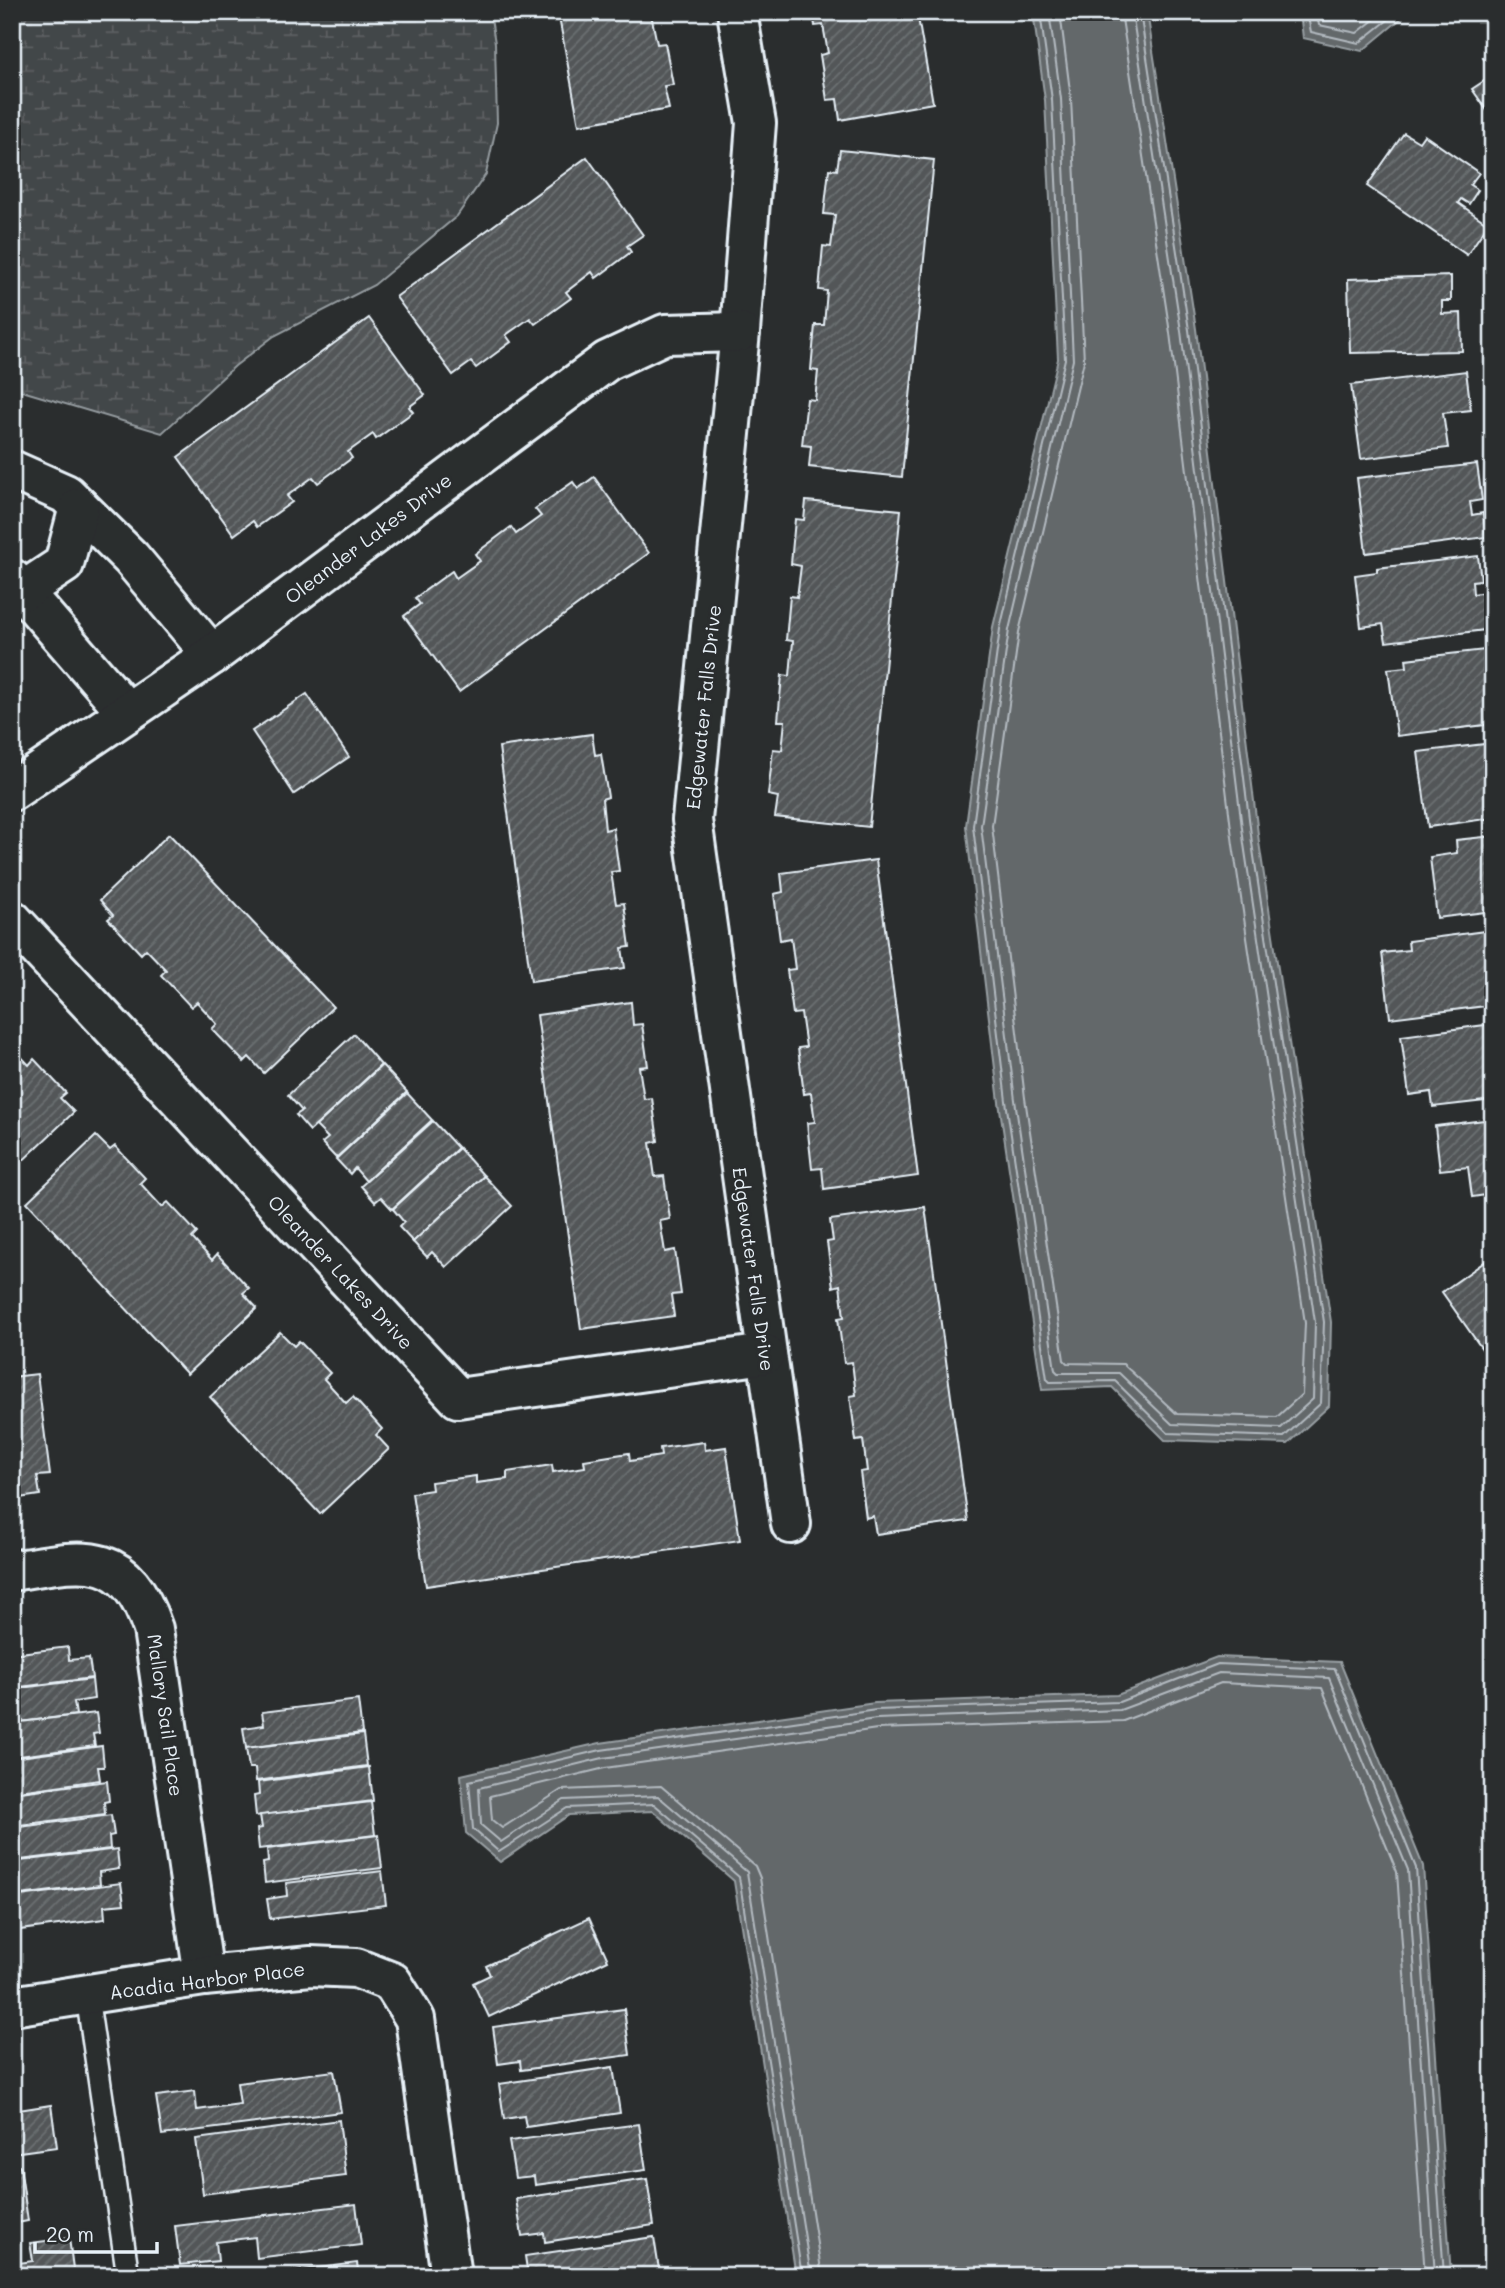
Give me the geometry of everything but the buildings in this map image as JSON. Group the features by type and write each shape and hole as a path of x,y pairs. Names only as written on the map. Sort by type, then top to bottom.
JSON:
{"street":[{"name":"Edgewater Falls Drive","path":"737,12 756,122 740,332 692,820 791,1524"},
{"name":"Oleander Lakes Drive","path":"12,791 212,656 607,360 665,334 740,332"},
{"path":"12,470 66,494 131,558 212,656"},
{"path":"79,507 64,564 18,585 127,712"},
{"name":"Oleander Lakes Drive","path":"12,920 458,1398 765,1354"},
{"name":"Mallory Sail Place","path":"12,1571 79,1560 101,1565 122,1576 143,1598 153,1629 204,1976"},
{"name":"Acadia Harbor Place","path":"12,2006 204,1976 311,1966 356,1968 391,1982 415,2019 451,2276"}],"lane":[{"path":"87,1996 128,2276"}],"green space":[{"path":"12,12 490,12 495,43 497,123 486,174 457,216 374,285 274,336 235,366 162,433 12,388"}],"water":[{"path":"1033,12 1147,12 1196,329 1259,842 1331,1322 1329,1406 1288,1444 1165,1440 1112,1387 1042,1390 999,1102 966,826 993,627 1058,359 1045,100"},
{"path":"1300,12 1409,12 1362,51 1303,38"},
{"path":"1217,1657 1340,1662 1423,1866 1451,2276 796,2276 734,1881 653,1811 569,1815 500,1862 466,1833 461,1775 600,1743 875,1703 1117,1695"}]}
